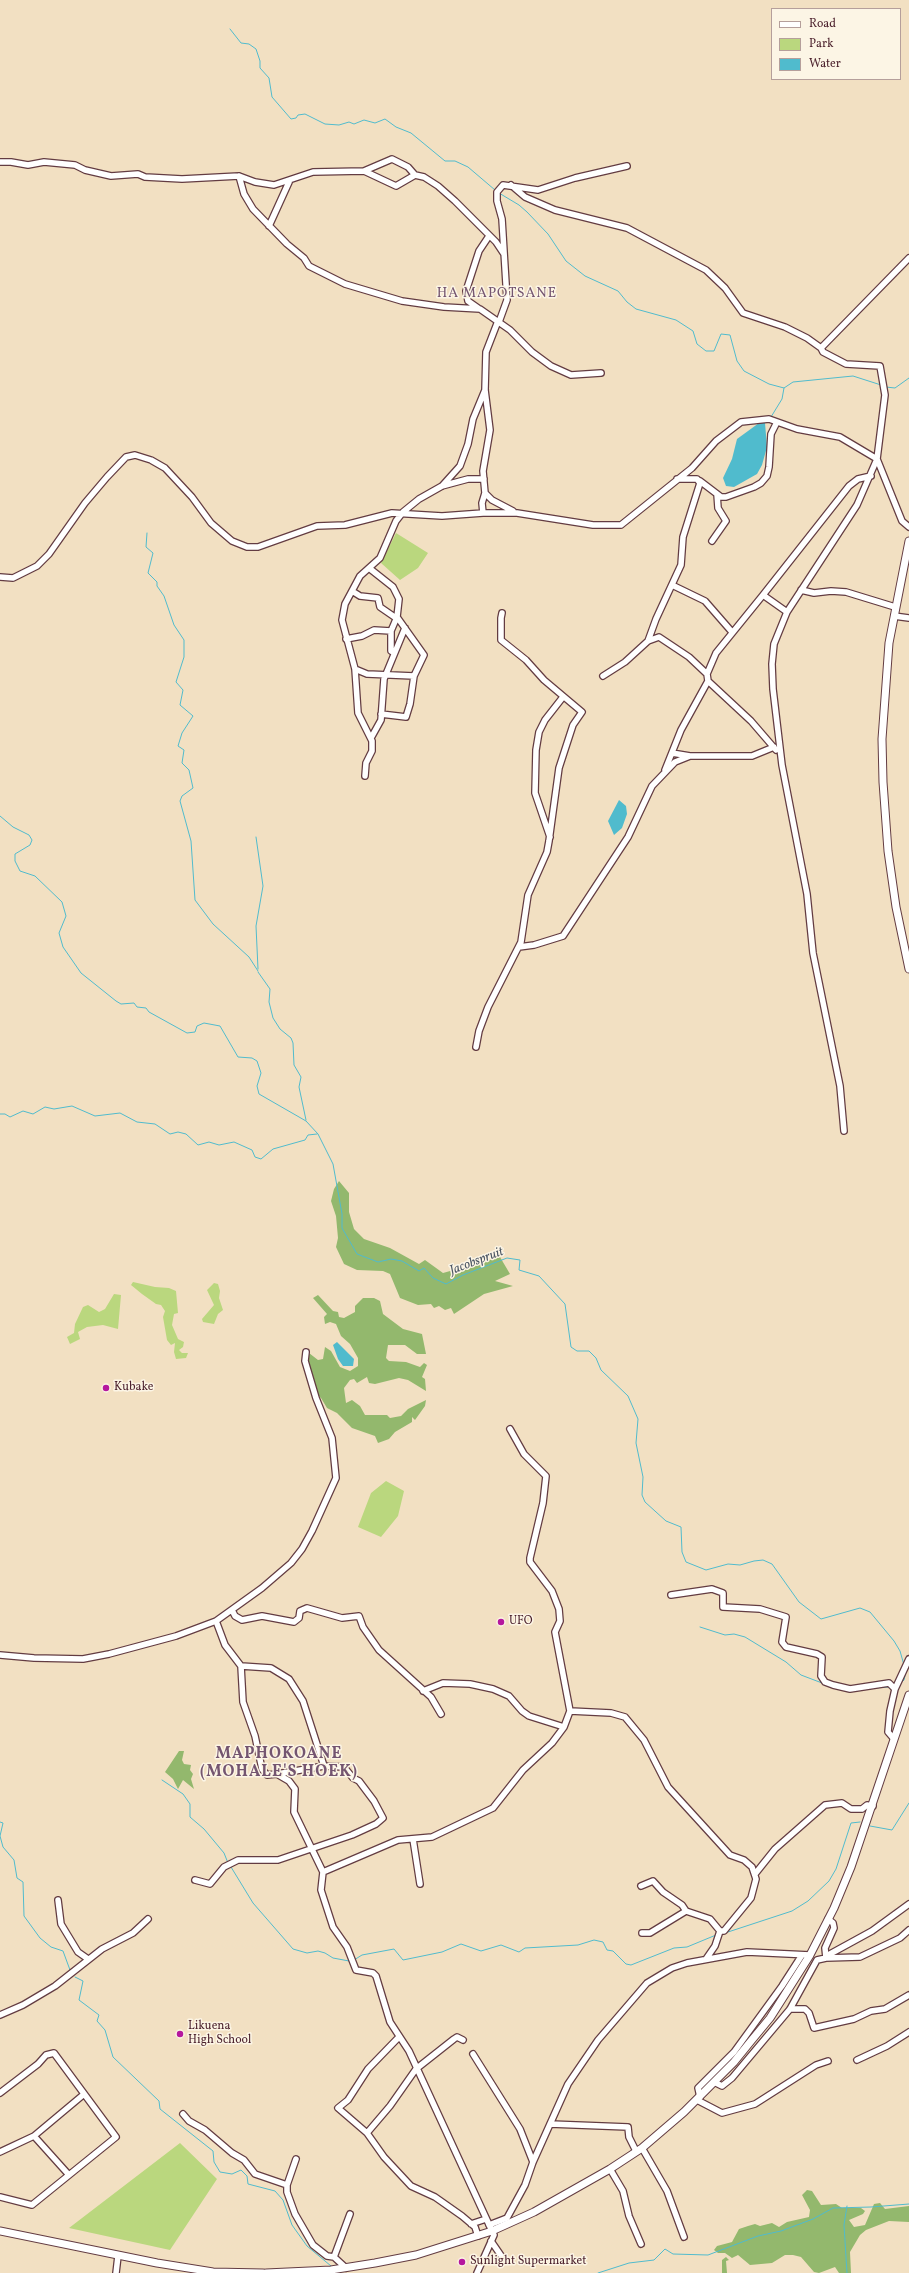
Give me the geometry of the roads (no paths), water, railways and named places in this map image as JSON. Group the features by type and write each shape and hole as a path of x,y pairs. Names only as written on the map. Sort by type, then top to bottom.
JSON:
{"main road":[{"path":"909,540 895,606 884,691 883,782 891,878 909,969"},
{"path":"266,2273 346,2268 416,2255 478,2236 489,2225 534,2212 610,2169 639,2150 698,2099 770,2018 810,1955 851,1867 873,1806 909,1695"},
{"path":"0,2231 118,2256 213,2272 263,2273"}],"street":[{"path":"0,162 28,165 44,162 75,165 92,172 111,176 138,174 145,177 182,179 239,176 274,185 289,182 313,172 364,171 392,159 408,167 415,175 424,177 438,186 489,236 504,254"},
{"path":"483,513 482,503 485,493 484,456 489,444 490,430 485,390 486,352 507,300 502,219 497,192 503,185 538,190 575,178 627,166"},
{"path":"364,171 396,186 415,175"},
{"path":"239,176 244,194 253,208 269,226 304,258 309,266 345,284 402,301 444,307 480,309"},
{"path":"269,226 289,182"},
{"path":"511,185 525,197 555,210 627,228 706,270 725,288 743,313 785,327 821,348 823,352 846,364 880,366 886,395 877,459 871,476 857,505 787,612 774,644 772,664 781,755 806,894 813,953 840,1086 844,1131"},
{"path":"489,236 479,251 466,291 468,301 498,322 551,366 571,375 601,373"},
{"path":"821,348 909,258"},
{"path":"442,486 460,466 468,444 476,409 485,390"},
{"path":"0,577 13,578 37,566 49,554 85,503 107,477 126,457 135,455 151,460 165,468 192,497 211,523 232,541 247,547 258,547 317,526 345,525 392,513 403,512 422,516 517,513 593,524 621,525 692,468 716,441 741,422 769,419 797,429 840,437 877,459 902,521 909,527"},
{"path":"677,480 689,478 700,481 717,494 726,497 762,483 769,467 771,434 777,422"},
{"path":"664,772 681,730 707,678 716,653 849,486 858,479 871,476"},
{"path":"365,776 366,763 372,751 371,738 362,724 358,713 355,669 342,620 343,611 360,576 377,563 384,552 390,533 403,512 419,499 442,486 468,479 484,479"},
{"path":"648,641 656,619 683,559 683,537 700,481"},
{"path":"485,493 492,500 517,513"},
{"path":"712,542 726,521 718,508 717,494"},
{"path":"370,568 396,591 399,599 396,617 391,631 391,651 393,652"},
{"path":"672,585 705,601 732,632"},
{"path":"801,590 814,593 831,591 846,592 895,606"},
{"path":"352,591 360,596 378,598 380,607 396,617 424,655 414,676 410,704 406,717 381,714"},
{"path":"763,595 787,612"},
{"path":"476,1047 479,1032 488,1007 519,947 524,930 523,918 528,895 547,852 559,768 573,725 582,712 534,671 526,660 501,640 500,618 502,613"},
{"path":"894,616 909,618"},
{"path":"371,738 380,724 385,675 393,652 405,628"},
{"path":"346,639 362,636 374,630 391,631"},
{"path":"603,676 625,662 648,641 656,637 663,638 689,657 707,678 751,721 781,755"},
{"path":"355,669 360,672 385,675 414,676"},
{"path":"550,837 535,793 536,750 539,732 545,720 563,697"},
{"path":"672,753 690,756 752,756 774,747"},
{"path":"519,947 534,945 563,936 628,837 652,786 664,772 676,762 690,756"},
{"path":"0,1655 34,1658 82,1659 109,1654 176,1636 216,1622 262,1588 291,1563 312,1531 336,1478 332,1438 316,1398 305,1361 306,1352"},
{"path":"323,1872 398,1840 413,1840 432,1837 493,1808 523,1770 552,1743 564,1727 570,1711 555,1632 560,1621 559,1609 552,1591 530,1562 543,1503 546,1476 524,1454 510,1429"},
{"path":"671,1595 712,1589 723,1593 723,1607 760,1609 786,1617 782,1642 786,1647 817,1654 822,1657 821,1676 825,1682 850,1690 889,1683 895,1689"},
{"path":"232,1610 235,1616 242,1620 262,1616 294,1622 299,1618 300,1612 307,1608 342,1618 359,1616 363,1627 378,1650 431,1697 441,1714"},
{"path":"195,1880 210,1884 224,1867 238,1860 278,1860 312,1850 352,1835 383,1818 374,1801 359,1781 353,1778 344,1767 324,1766 266,1775 262,1769 255,1736 243,1702 241,1666 225,1645 216,1622"},
{"path":"894,1739 888,1732 890,1711 895,1689 909,1661"},
{"path":"241,1666 271,1668 289,1679 303,1701 324,1766"},
{"path":"423,1691 443,1683 470,1684 493,1688 509,1696 522,1711 529,1716 564,1727"},
{"path":"570,1711 611,1713 625,1717 644,1740 668,1787 730,1856 744,1860 752,1866 756,1879 751,1898 724,1931 720,1931"},
{"path":"277,1774 293,1785 294,1812 323,1872 321,1890 334,1927 346,1946 356,1970 373,1973 376,1976 390,2022 409,2052 455,2148 494,2235 477,2273"},
{"path":"755,1874 759,1871 764,1861 775,1849 825,1805 842,1803 851,1809 862,1809 867,1805 873,1806"},
{"path":"413,1840 420,1884"},
{"path":"641,1886 653,1881 663,1892 682,1904 686,1911 710,1919 720,1931"},
{"path":"58,1900 61,1924 78,1952 88,1958"},
{"path":"827,1957 872,1931 909,1904"},
{"path":"642,1933 650,1933 686,1911"},
{"path":"0,2015 23,2006 55,1986 88,1958 134,1933 148,1919"},
{"path":"827,1957 825,1948 834,1928 833,1923 828,1919"},
{"path":"714,2082 722,2086 732,2078 790,2009 817,1960 827,1957 860,1957 900,1938 909,1930"},
{"path":"706,1959 715,1946 720,1931"},
{"path":"471,2224 489,2225 507,2218 525,2185 533,2162 568,2084 586,2057 647,1983 672,1968 706,1959 747,1952 810,1955"},
{"path":"802,1955 782,1986 734,2052 698,2088 698,2099 722,2113 755,2104 811,2068 828,2061"},
{"path":"790,2009 806,2009 809,2013 814,2028 854,2019 871,2011 885,2009 909,1995"},
{"path":"857,2060 887,2046 909,2032"},
{"path":"399,2037 368,2069 348,2100 338,2108 367,2133 384,2157 411,2186 435,2197 471,2224 478,2236"},
{"path":"367,2133 390,2106 416,2069 457,2037 463,2040"},
{"path":"0,2093 51,2052 54,2053 83,2095 116,2137 96,2156 69,2175 46,2196 32,2205 0,2197"},
{"path":"473,2054 520,2129 533,2162"},
{"path":"0,2152 34,2136 83,2095"},
{"path":"183,2114 189,2121 205,2130 232,2154 244,2160 255,2174 287,2185"},
{"path":"550,2124 628,2127 629,2137 667,2191 684,2237"},
{"path":"34,2136 69,2175"},
{"path":"296,2159 287,2185 287,2192 295,2214 306,2235 322,2252 334,2257 346,2268"},
{"path":"610,2169 623,2191 629,2216 641,2244"},
{"path":"334,2257 336,2247 350,2214"},
{"path":"492,2241 502,2257"},
{"path":"116,2273 118,2256"}],"water":[{"path":"759,423 765,423 767,447 762,465 757,474 734,487 726,486 723,478 732,459 737,439"},
{"path":"619,800 626,806 627,814 622,828 614,835 608,821"},
{"path":"337,1342 354,1359 353,1366 343,1366 338,1359 333,1345"}],"waterway":[{"path":"230,29 241,43 249,44 256,49 260,61 260,68 269,78 272,97 291,119 296,118 298,115 305,114 325,124 339,125 349,122 354,124 364,120 375,123 385,119 396,127 411,133 445,161 455,161 468,167 495,190"},
{"path":"499,193 519,205 527,212 548,234 566,261 585,276 618,291 627,302 636,309 676,320 693,331 697,344 706,351 714,351 721,334 730,335 737,361 744,371 769,384 784,388 793,382 853,376 881,385"},
{"path":"886,387 895,388 909,378"},
{"path":"771,417 782,399 784,388"},
{"path":"147,533 146,547 153,553 148,573 157,582 157,586 164,596 174,625 184,640 184,657 176,682 183,690 180,705 193,716 182,733 178,746 184,750 182,763 189,770 193,788 182,796 180,801 191,841 195,900 213,924 249,957 258,971"},
{"name":"Jacobspruit","path":"0,816 13,827 29,835 32,840 30,845 15,854 15,861 20,871 35,876 62,902 66,916 59,933 63,947 81,973 121,1004 134,1003 137,1007 146,1008 149,1012 187,1033 195,1032 197,1026 204,1023 220,1026 238,1057 252,1058 257,1061 261,1073 257,1086 259,1094 306,1121 318,1134 333,1164 342,1214 342,1228 357,1254 378,1262 391,1259 402,1261 419,1271 424,1268 433,1278 446,1284 463,1275 507,1258 520,1260 519,1270 539,1276 565,1304 571,1347 577,1351 589,1351 596,1358 601,1370 628,1396 638,1419 636,1443 643,1477 642,1495 645,1502 666,1521 681,1527 682,1552 686,1562 706,1570 728,1564 740,1565 763,1560 772,1564 799,1602 821,1619 860,1608 870,1612 894,1641 900,1651 904,1665"},
{"path":"256,837 263,886 256,926 258,969"},
{"path":"258,972 270,989 269,1002 273,1018 280,1029 291,1038 293,1043 294,1065 301,1077 299,1087 306,1120"},
{"path":"0,1114 5,1114 10,1117 23,1111 33,1114 45,1107 54,1109 72,1106 95,1116 120,1113 137,1122 155,1124 170,1134 178,1132 186,1134 198,1145 209,1142 219,1145 234,1142 252,1150 255,1157 261,1159 273,1149 305,1140 308,1135 317,1134"},
{"path":"700,1627 725,1635 734,1634 745,1637 786,1662 801,1675 822,1683"},
{"path":"899,1685 904,1680 906,1671"},
{"path":"872,1688 888,1687"},
{"path":"162,1780 183,1794 190,1804 190,1817 204,1829 224,1853 228,1863"},
{"path":"870,1826 892,1830 909,1803"},
{"path":"0,1822 3,1823 0,1836 3,1847 14,1860 17,1878 23,1882 24,1916 40,1938 51,1947 63,1951 70,1970"},
{"path":"725,1933 792,1911 808,1901 829,1881 836,1869 851,1823 860,1822"},
{"path":"231,1867 253,1903 293,1949 307,1953 318,1951 333,1958 349,1961"},
{"path":"354,1960 362,1955 394,1949 403,1960 442,1952 461,1944 481,1951 501,1945 519,1952 525,1948 578,1945 594,1940 603,1942 607,1950 613,1951 626,1964 631,1965 674,1948 687,1947 716,1935"},
{"path":"75,1977 83,1981 79,2000 99,2015 97,2021 105,2030 113,2057 159,2101 160,2109 213,2151 214,2162 220,2172 232,2174 241,2170 247,2176 248,2184 275,2191 283,2200 292,2225 307,2246 331,2266"},
{"path":"598,2273 629,2263 654,2260 665,2249 673,2254 708,2255 758,2236 781,2231 813,2219 833,2208 909,2204"},
{"path":"847,2206 844,2225 847,2273"}],"place":[{"name":"Kubake","path":"106,1388"},
{"name":"UFO","path":"501,1622"},
{"name":"Likuena High School","path":"180,2034"},
{"name":"Sunlight Supermarket","path":"462,2262"}],"district":[{"name":"HA MAPOTSANE","path":"497,294"},
{"name":"MAPHOKOANE (MOHALE'S HOEK)","path":"279,1764"}]}
